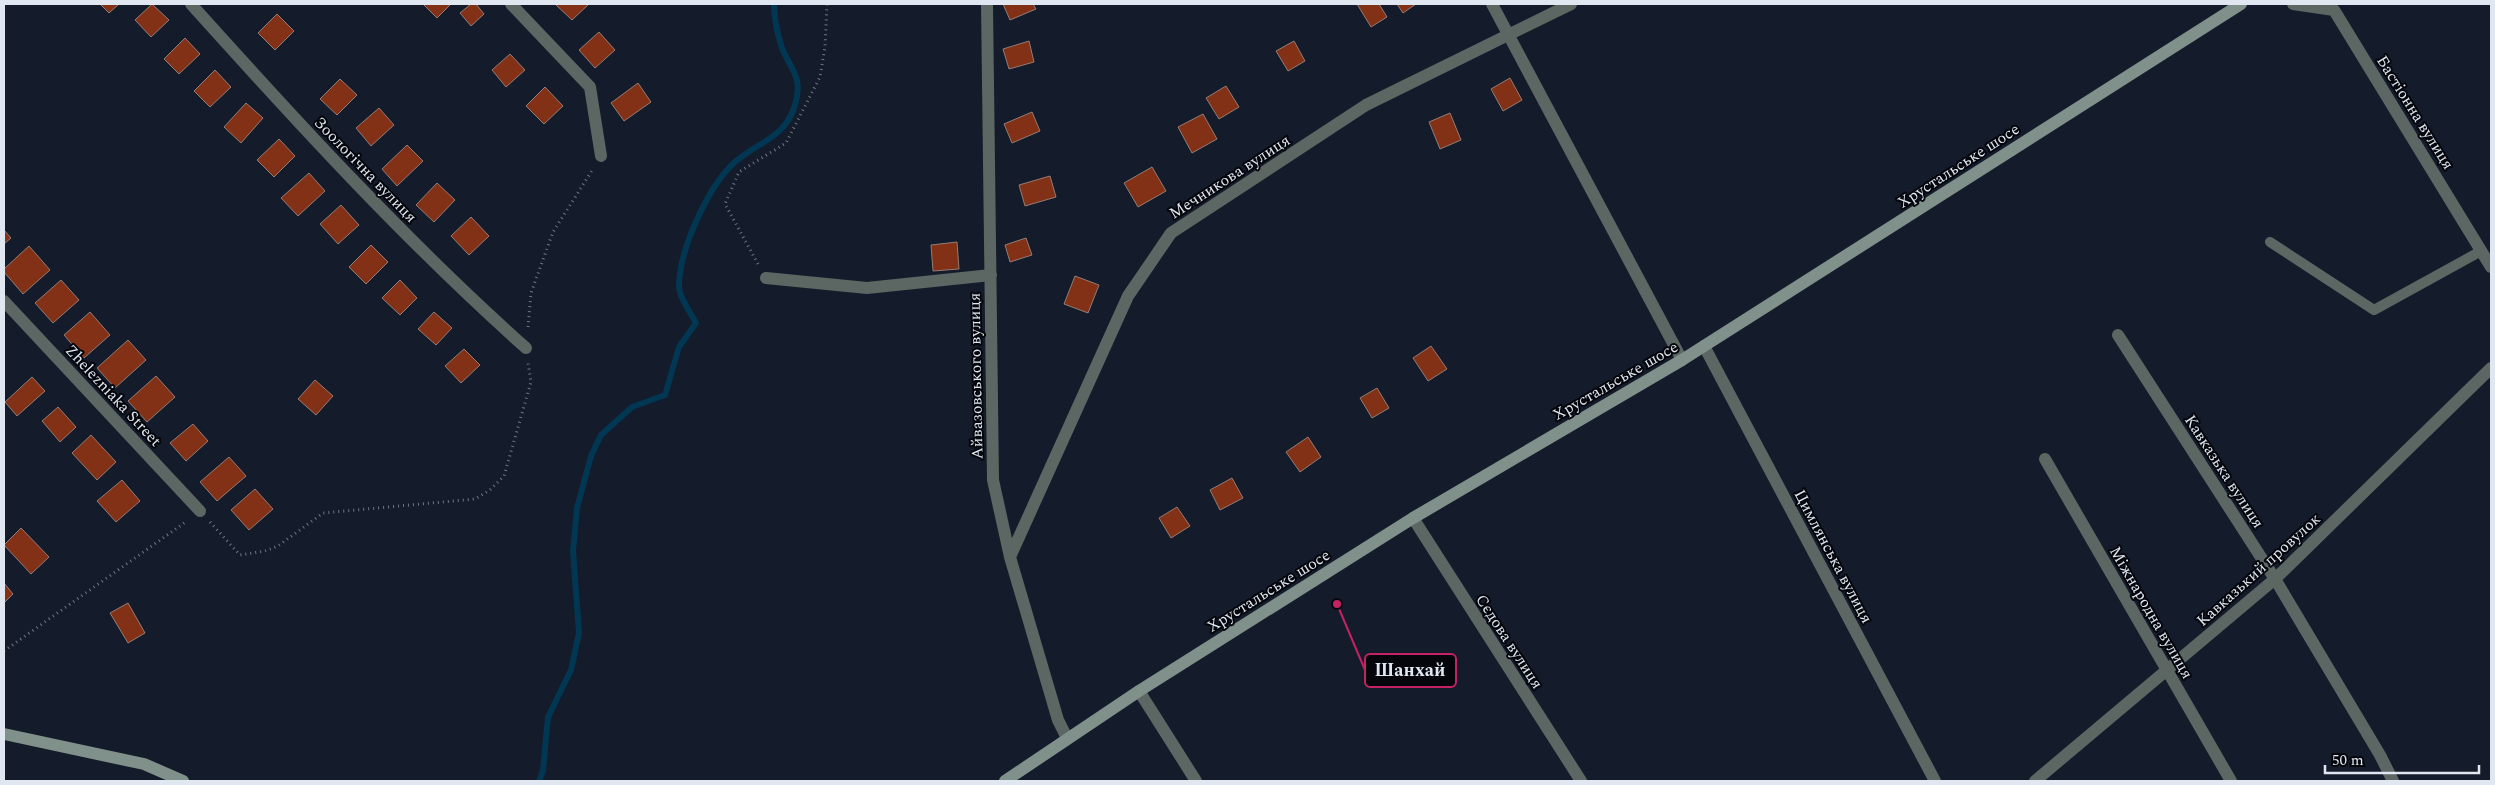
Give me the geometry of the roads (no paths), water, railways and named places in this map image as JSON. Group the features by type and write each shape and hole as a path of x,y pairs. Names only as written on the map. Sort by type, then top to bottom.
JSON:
{"street":[{"name":"Зоологічна вулиця","path":"191,4 306,132 472,301 526,348"},
{"path":"511,4 590,86 601,156"},
{"name":"Айвазовського вулиця","path":"987,4 993,480 1010,557 1058,720 1067,738"},
{"path":"1492,4 1682,360"},
{"name":"Мечникова вулиця","path":"1010,557 1128,296 1171,232 1366,105 1571,4"},
{"name":"Хрустальське шосе","path":"1005,781 1139,691 1413,518 1682,360 2241,4"},
{"name":"Бастіонна вулиця","path":"2293,4 2334,10 2491,267"},
{"path":"766,278 867,288 990,275"},
{"name":"Zhelezniaka Street","path":"4,301 200,511"},
{"name":"Кавказька вулиця","path":"2118,335 2275,579 2380,755 2393,781"},
{"name":"Цимлянська вулиця","path":"1704,346 1935,781"},
{"name":"Кавказький провулок","path":"2035,781 2275,579 2491,368"},
{"name":"Міжнародна вулиця","path":"2044,459 2231,781"},
{"name":"Сєдова вулиця","path":"1413,518 1581,781"},
{"path":"1139,691 1196,781"},
{"path":"4,734 144,764 183,781"}],"lane":[{"path":"2270,242 2374,310 2482,251"}],"waterway":[{"path":"539,781 543,771 548,717 571,670 579,633 573,551 577,508 591,456 601,435 632,407 665,395 679,347 696,323 683,299 679,285 685,253 699,216 708,198 729,168 779,131 791,116 795,105 798,86 797,79 781,45 774,4"}],"place":[{"name":"Шанхай","path":"1337,604"}]}
